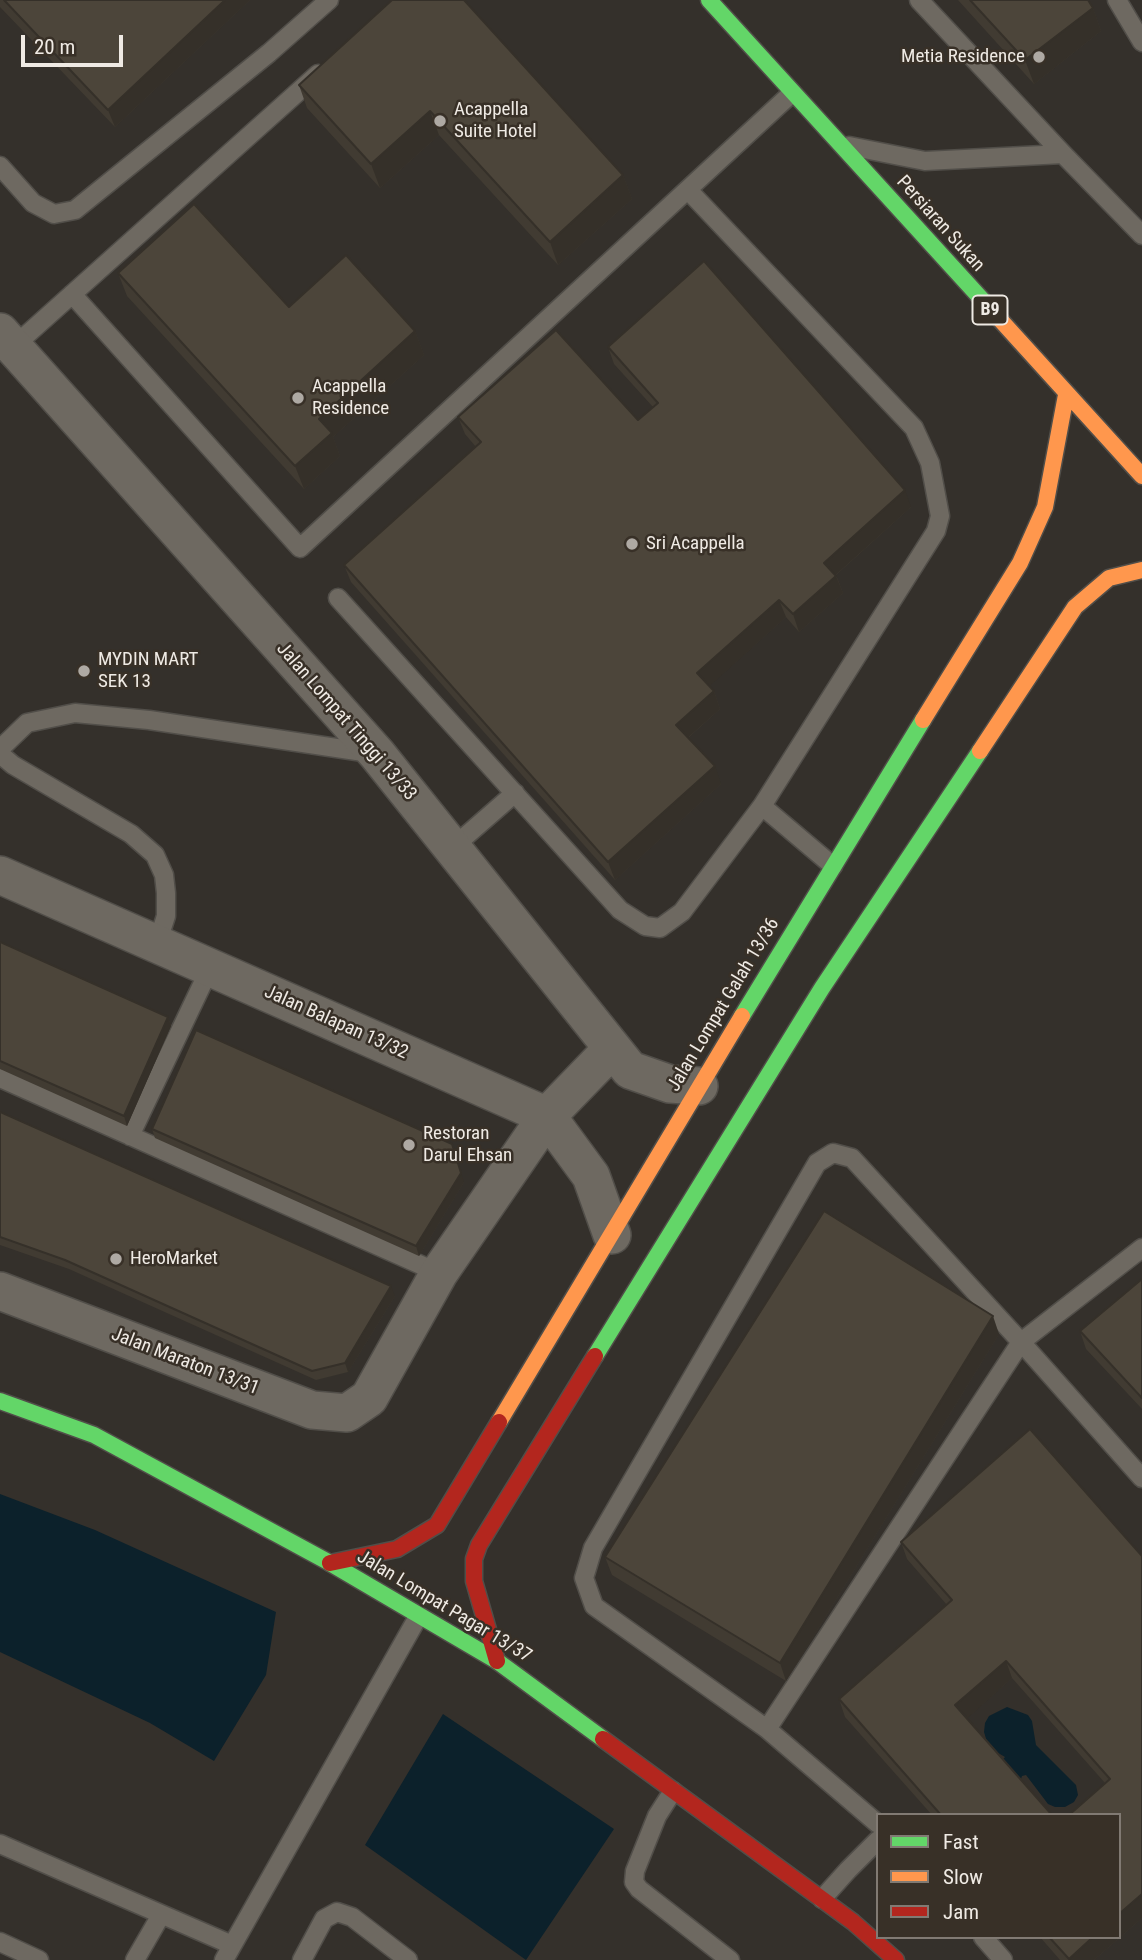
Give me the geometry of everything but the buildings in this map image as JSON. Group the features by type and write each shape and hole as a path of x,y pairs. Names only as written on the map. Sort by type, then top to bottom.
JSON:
{"street":[{"name":"Persiaran Sukan","path":"709,0 1142,476"},
{"name":"Jalan Lompat Tinggi 13/33","path":"6,340 377,754 630,1070 670,1084 699,1086"},
{"name":"Jalan Lompat Galah 13/36","path":"330,1563 397,1549 437,1525 699,1086 1020,563 1045,507 1066,395"},
{"path":"497,1661 474,1581 474,1559 479,1545 822,988 1075,607 1109,579 1142,570"},
{"path":"834,866 836,898"},
{"name":"Jalan Balapan 13/32","path":"0,875 547,1116"},
{"path":"822,988 828,950"},
{"path":"439,1273 547,1116 612,1049"},
{"path":"547,1116 591,1176 612,1235"},
{"name":"Jalan Maraton 13/31","path":"0,1291 312,1410 347,1413 369,1398 439,1273"},
{"name":"Jalan Lompat Pagar 13/37","path":"0,1401 94,1435 330,1563 497,1661 822,1899 875,1934"},
{"name":"Jalan Lompat Pagar 13/37","path":"879,1939 896,1960"}],"lane":[{"path":"0,166 33,203 54,214 75,210 269,53 329,0"},
{"path":"919,0 1062,154 1138,225"},
{"path":"1117,0 1142,42"},
{"path":"6,340 72,294 330,63"},
{"path":"72,294 300,548 792,93"},
{"path":"839,144 925,161 1062,154"},
{"path":"338,598 620,910 645,926 660,928 682,912 762,806 936,531 940,516 930,463 914,428 688,190"},
{"path":"157,944 166,916 166,893 164,875 155,855 131,834 13,765 0,751 27,723 75,713 149,720 377,754"},
{"path":"452,848 515,793"},
{"path":"762,806 834,866"},
{"path":"130,1136 210,968"},
{"path":"0,1078 439,1273"},
{"path":"876,1822 767,1729 594,1606 584,1578 593,1548 817,1163 833,1153 852,1158 1142,1478"},
{"path":"767,1729 1021,1342 1142,1248"},
{"path":"0,1844 161,1915 228,1953 418,1617"},
{"path":"673,1791 657,1816 635,1871 634,1882 639,1889 730,1960"},
{"path":"822,1899 876,1842"},
{"path":"302,1960 324,1919 337,1912 352,1917 408,1960"},
{"path":"135,1960 161,1915"},
{"path":"985,1939 1003,1960"},
{"path":"0,1942 39,1960"}],"water":[{"path":"0,1494 95,1530 276,1612 266,1675 214,1761 150,1723 0,1652"},
{"path":"1007,1707 1028,1715 1032,1721 1036,1745 1076,1785 1078,1795 1074,1802 1065,1807 1048,1804 1026,1775 1021,1779 1001,1762 1005,1757 993,1750 984,1732 989,1716"},
{"path":"443,1714 614,1829 526,1960 365,1845"}],"traffic: fast":[{"path":"709,0 986,304"},
{"path":"742,1016 923,720"},
{"path":"595,1356 822,988 980,751"},
{"path":"0,1401 94,1435 330,1563 497,1661 603,1739"}],"traffic: slow":[{"path":"986,304 1142,476"},
{"path":"923,720 1020,563 1045,507 1066,395"},
{"path":"980,751 1075,607 1109,578 1142,570"},
{"path":"499,1422 742,1016"}],"traffic: jam":[{"path":"497,1661 474,1581 474,1559 479,1545 595,1356"},
{"path":"330,1563 397,1549 437,1525 499,1422"},
{"path":"603,1739 853,1922 896,1960"}],"place":[{"name":"Metia Residence","path":"1039,57"},
{"name":"Acappella Suite Hotel","path":"440,121"},
{"name":"Acappella Residence","path":"298,398"},
{"name":"Sri Acappella","path":"632,544"},
{"name":"MYDIN MART SEK 13","path":"84,671"},
{"name":"Restoran Darul Ehsan","path":"409,1145"},
{"name":"HeroMarket","path":"116,1259"}]}
